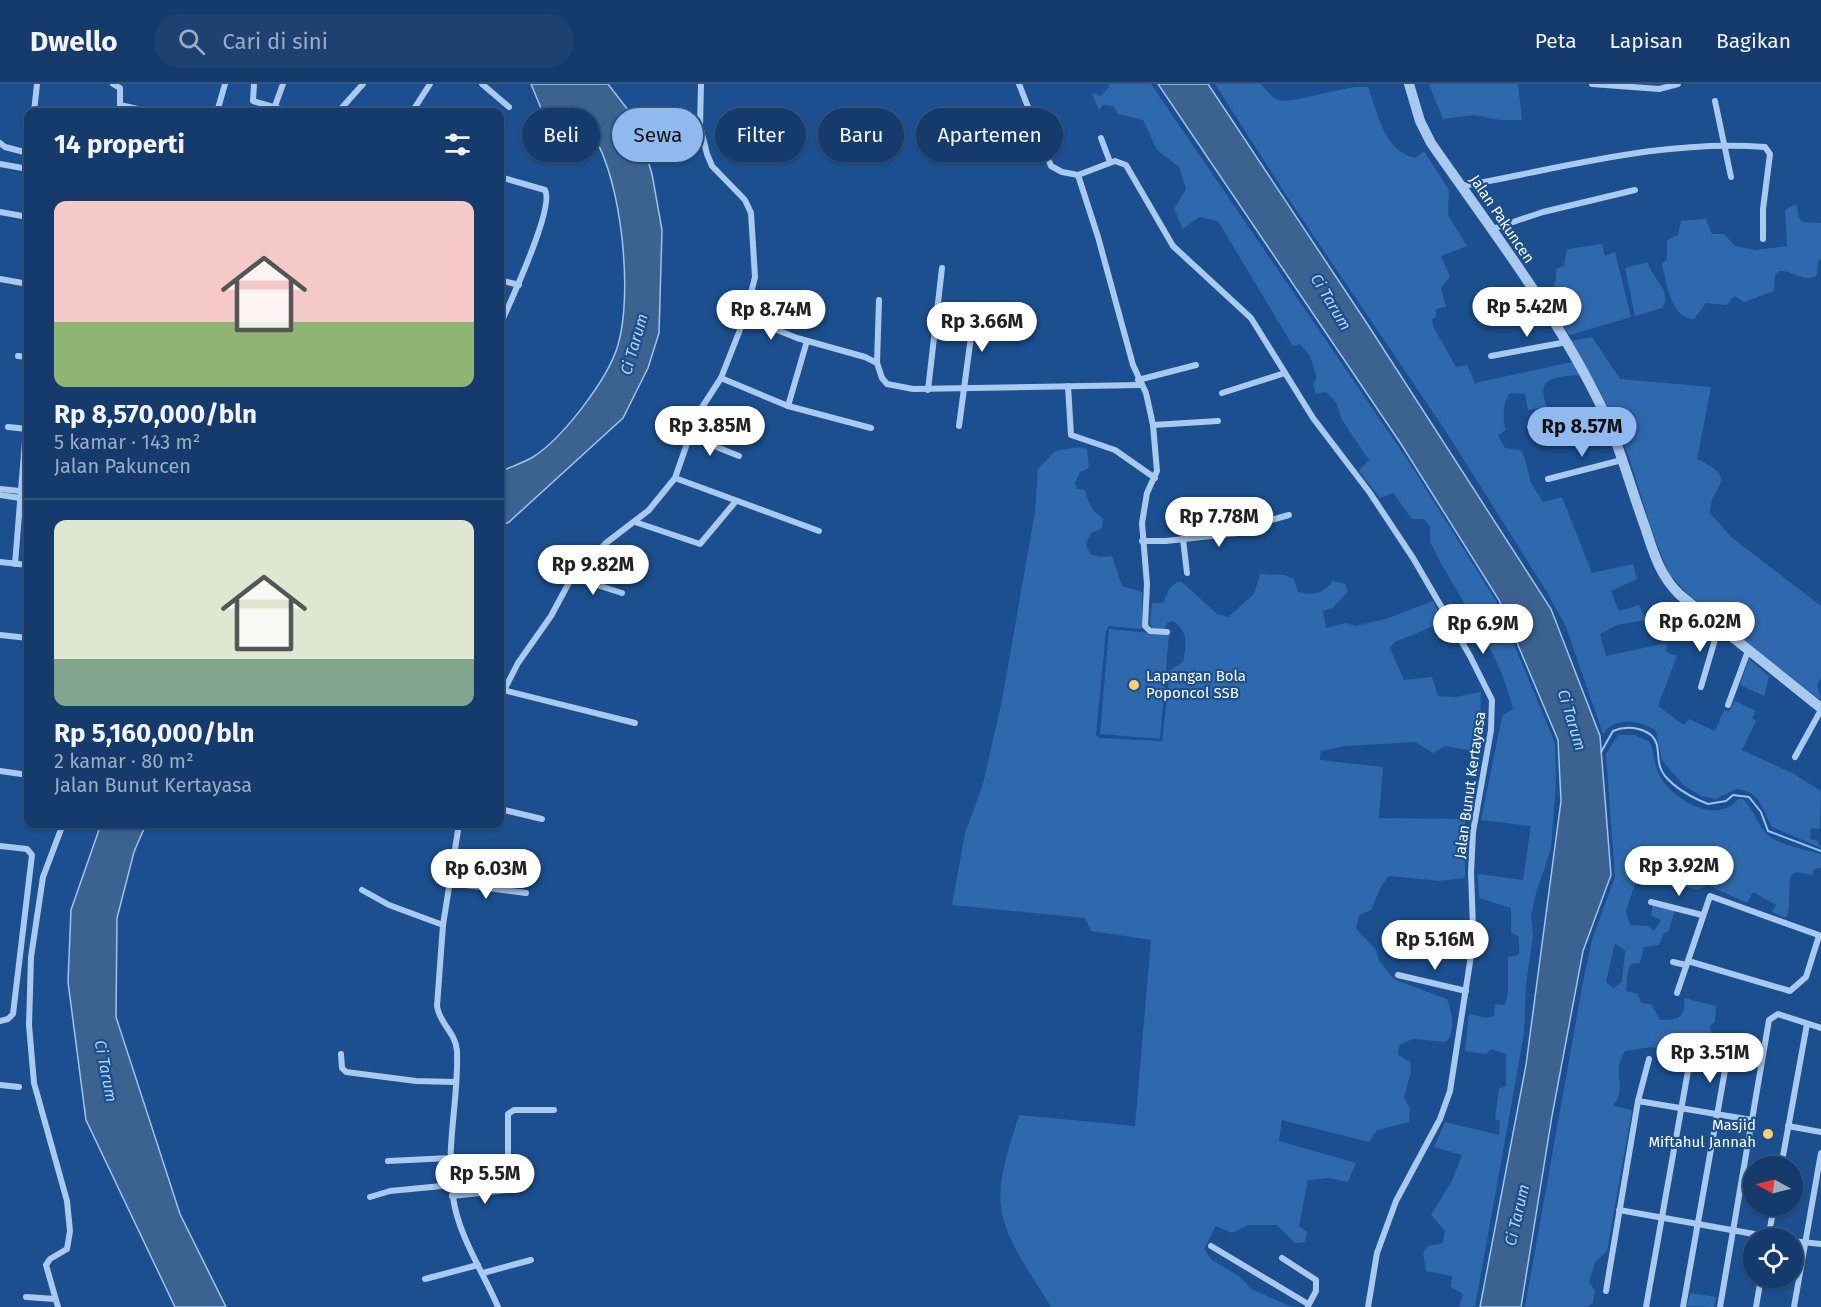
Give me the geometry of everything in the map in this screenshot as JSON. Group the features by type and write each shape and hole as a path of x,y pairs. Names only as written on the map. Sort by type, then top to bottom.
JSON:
{"street":[{"path":"34,108 37,84"},
{"path":"113,84 120,88 120,105 133,108"},
{"path":"219,108 225,84"},
{"path":"254,84 253,101 280,108"},
{"path":"275,106 283,84"},
{"path":"342,108 363,84"},
{"path":"415,108 430,84"},
{"path":"482,84 509,107"},
{"path":"504,688 551,616 572,577 606,543 635,522 665,494 675,478 697,415 721,378 745,317 755,277 753,221 745,200 712,166 702,140 701,84"},
{"path":"1019,84 1051,166 1062,172 1078,175 1110,162 1101,138"},
{"name":"Jalan Pakuncen","path":"1409,84 1420,121 1431,143 1492,229 1567,342 1607,419 1661,573 1674,589 1821,709"},
{"path":"1592,84 1641,86 1678,84"},
{"path":"1715,102 1731,177"},
{"path":"0,143 5,147 24,152"},
{"path":"1462,186 1623,153 1723,144 1769,149 1763,239"},
{"name":"Jalan Bunut Kertayasa","path":"1110,162 1122,162 1126,165 1173,246 1244,309 1330,442 1370,493 1413,558 1470,656 1492,700 1491,730 1473,832 1471,873 1473,927 1466,991 1450,1091 1440,1119 1396,1201 1377,1253 1368,1307"},
{"path":"0,171 0,164 24,167"},
{"path":"1078,175 1139,382 1146,393 1153,425 1157,460 1155,478 1144,504 1142,541 1147,577 1145,626 1150,631 1167,632"},
{"path":"504,178 547,191 542,220 519,285 504,316"},
{"path":"1492,229 1543,212 1635,190"},
{"path":"0,212 24,216"},
{"path":"928,390 942,268"},
{"path":"0,279 24,283"},
{"path":"504,281 519,285"},
{"path":"879,300 877,363 882,378 887,384 928,390 965,390 1139,382 1196,365"},
{"path":"959,426 974,314"},
{"path":"745,317 807,341 865,357 877,363"},
{"path":"788,406 807,341"},
{"path":"1491,356 1567,342"},
{"path":"18,356 24,357"},
{"path":"1222,393 1285,373"},
{"path":"721,378 788,406 871,428"},
{"path":"1068,386 1071,435 1115,450 1155,478"},
{"path":"1530,427 1546,425 1559,429 1607,419"},
{"path":"1153,425 1218,421"},
{"path":"8,427 24,429"},
{"path":"689,436 739,456"},
{"path":"1548,479 1622,460"},
{"path":"15,564 24,462"},
{"path":"675,478 819,531"},
{"path":"0,489 20,495"},
{"path":"0,495 20,495"},
{"path":"635,522 700,544 736,501"},
{"path":"1142,541 1238,533 1264,522 1289,516"},
{"path":"1183,539 1187,573"},
{"path":"0,562 24,565"},
{"path":"572,577 622,593"},
{"path":"1701,687 1719,626"},
{"path":"0,635 24,638"},
{"path":"1728,705 1748,651"},
{"path":"504,690 635,723"},
{"path":"1795,757 1821,709"},
{"path":"0,771 24,774"},
{"path":"504,810 542,819"},
{"path":"58,1307 46,1266 50,1259 67,1249 69,1220 67,1201 34,1083 29,988 42,877 61,828"},
{"path":"458,828 443,925 437,1006 438,1014 455,1041 450,1158 452,1196 458,1219 498,1307"},
{"path":"0,846 27,849 32,855 13,1014 8,1019 0,1021"},
{"path":"450,883 526,893"},
{"path":"362,890 389,905 443,925"},
{"path":"1673,962 1687,963 1790,991 1806,976 1820,936 1713,896 1708,897 1687,963 1677,993"},
{"path":"1651,902 1702,915"},
{"path":"1398,975 1466,991"},
{"path":"1720,1307 1769,1020 1778,1014 1821,1028"},
{"path":"1782,1156 1807,1024"},
{"path":"340,1054 342,1068 346,1072 416,1082 455,1082"},
{"path":"1646,1307 1691,1054"},
{"path":"1606,1291 1638,1101 1649,1059"},
{"path":"1683,1307 1727,1059"},
{"path":"0,1085 19,1087"},
{"path":"1638,1101 1752,1120"},
{"path":"452,1196 508,1190 508,1114 514,1110 554,1110"},
{"path":"1788,1126 1821,1132"},
{"path":"1794,1307 1821,1154"},
{"path":"388,1161 450,1158"},
{"path":"370,1197 390,1191 452,1185"},
{"path":"1618,1210 1743,1232"},
{"path":"1803,1242 1821,1244"},
{"path":"1210,1246 1308,1306 1316,1291 1316,1280 1282,1258"},
{"path":"483,1274 531,1260"},
{"path":"426,1279 478,1265"},
{"path":"1756,1307 1759,1288"},
{"path":"26,1297 55,1299"}],"shaded area":[{"path":"1108,84 1151,84 1409,462 1496,601 1555,743 1556,784 1551,849 1531,916 1533,936 1526,984 1524,1034 1475,1307 1459,1307 1463,1294 1451,1287 1452,1276 1426,1271 1423,1252 1428,1246 1443,1243 1445,1231 1431,1215 1452,1181 1462,1155 1434,1147 1445,1122 1499,1135 1500,1121 1495,1119 1499,1088 1506,1087 1506,1054 1491,1049 1486,1054 1465,1051 1469,1014 1487,1018 1494,1016 1495,1004 1505,1005 1508,993 1508,957 1519,955 1519,937 1511,932 1511,908 1479,898 1478,874 1523,880 1531,826 1481,820 1503,715 1513,709 1498,664 1430,542 1430,527 1424,519 1412,519 1393,493 1380,498 1359,471 1369,460 1342,420 1336,402 1326,392 1316,394 1313,385 1317,378 1310,356 1300,344 1293,346 1218,221 1199,217 1183,229 1174,209 1186,189 1179,167 1157,150 1143,120 1118,114 1113,106 1103,105 1099,110 1092,93 1101,96 1109,87"},
{"path":"1215,84 1261,84 1276,99 1285,101 1347,88 1368,87 1384,130 1396,148 1415,158 1424,151 1449,190 1448,215 1467,246 1441,256 1450,277 1441,288 1446,307 1436,309 1436,317 1432,319 1433,326 1456,367 1467,365 1475,383 1572,362 1580,375 1563,376 1550,380 1544,389 1547,407 1528,410 1525,394 1510,393 1504,411 1506,430 1498,435 1505,448 1520,450 1523,453 1531,483 1543,502 1562,497 1592,573 1633,564 1637,579 1611,591 1619,611 1639,605 1646,620 1617,625 1600,634 1606,656 1667,643 1666,652 1677,656 1658,706 1684,725 1689,719 1715,731 1724,710 1729,712 1735,701 1756,711 1752,718 1756,721 1742,750 1794,774 1821,791 1820,829 1811,828 1810,839 1818,841 1821,848 1772,827 1759,802 1744,790 1736,789 1716,799 1701,796 1683,785 1662,760 1656,731 1650,727 1635,722 1621,722 1608,728 1603,734 1566,627 1547,592 1445,430 1288,198"},
{"path":"1429,84 1518,84 1522,120 1500,120 1474,115 1443,119"},
{"path":"1794,205 1797,206 1799,218 1803,222 1821,223 1821,259 1818,261 1817,275 1808,278 1779,271 1775,275 1774,291 1744,302 1734,296 1727,305 1706,303 1694,319 1680,313 1671,298 1662,264 1667,259 1667,240 1678,235 1681,221 1706,219 1712,234 1724,234 1735,246 1755,250 1787,246 1785,210"},
{"path":"1602,244 1605,256 1615,252 1631,317 1570,335 1556,315 1551,303 1556,269 1564,266 1567,249"},
{"path":"1648,262 1663,290 1665,302 1662,308 1635,316 1625,268"},
{"path":"1592,337 1620,379 1711,387 1697,459 1718,472 1721,478 1711,503 1710,513 1731,537 1821,606 1821,678 1817,685 1821,700 1785,674 1686,592 1669,574 1653,534 1628,454 1600,391 1571,341"},
{"path":"1080,447 1087,449 1089,468 1080,472 1075,483 1077,489 1085,490 1091,506 1103,518 1102,528 1091,533 1086,544 1090,554 1100,557 1112,556 1122,586 1142,592 1142,629 1109,626 1106,631 1096,735 1100,738 1162,741 1170,670 1183,662 1185,639 1182,630 1173,621 1167,623 1165,629 1152,628 1150,623 1152,603 1163,603 1169,589 1177,582 1182,582 1217,614 1228,617 1254,594 1260,574 1284,575 1294,579 1298,592 1308,594 1321,591 1333,581 1345,584 1348,591 1333,608 1323,611 1326,628 1346,623 1355,626 1386,619 1433,601 1443,622 1395,642 1390,648 1404,680 1432,677 1438,696 1455,697 1481,692 1479,764 1468,750 1445,746 1433,753 1415,742 1345,746 1321,751 1320,760 1383,767 1379,818 1465,819 1465,878 1440,881 1389,876 1381,886 1371,910 1359,915 1356,929 1376,950 1379,961 1395,980 1447,999 1450,1009 1452,1027 1446,1042 1413,1039 1399,1045 1398,1055 1410,1062 1411,1072 1404,1097 1410,1109 1409,1122 1377,1130 1369,1142 1282,1120 1279,1141 1356,1163 1348,1182 1328,1178 1308,1180 1299,1226 1307,1232 1305,1242 1295,1243 1277,1225 1248,1225 1232,1233 1216,1226 1204,1249 1212,1260 1239,1276 1251,1289 1292,1307 1051,1307 1014,1246 1004,1220 1000,1196 1001,1185 1019,1115 1135,1126 1151,940 1091,931 1085,918 952,905 965,833 983,784 1002,700 1035,512 1038,469 1055,451"},
{"path":"1109,629 1169,635 1160,739 1100,734"},
{"path":"1749,659 1769,676 1764,696 1740,685"},
{"path":"1618,735 1635,735 1650,742 1660,776 1678,797 1699,808 1710,810 1720,810 1730,806 1738,799 1743,799 1769,836 1790,846 1821,854 1821,868 1814,869 1813,875 1797,872 1791,875 1786,918 1772,912 1776,905 1753,892 1747,903 1708,885 1697,890 1658,878 1655,885 1636,881 1626,911 1630,925 1648,926 1654,931 1661,920 1651,915 1653,905 1675,910 1668,932 1664,933 1659,945 1644,947 1640,963 1631,964 1628,970 1626,991 1638,994 1641,1003 1651,1004 1660,1020 1680,1016 1684,1010 1684,998 1716,1006 1715,1022 1710,1026 1712,1044 1716,1050 1723,1051 1720,1067 1694,1063 1685,1055 1651,1047 1625,1051 1619,1067 1620,1092 1613,1106 1632,1110 1607,1251 1595,1262 1589,1282 1595,1291 1593,1303 1587,1307 1525,1307 1583,982 1592,940 1615,877 1606,754","holes":["1615,943 1625,951 1622,982 1613,988 1606,982"]},
{"path":"1690,1293 1716,1297 1714,1307 1687,1306"}],"water":[{"name":"Ci Tarum","path":"531,84 608,84 627,108 612,108 612,162 648,162 652,174 662,230 659,333 648,368 623,418 504,524 504,470 533,457 558,436 595,390 613,359 618,345 624,297 622,238 618,208 600,149 600,108 541,108"},
{"name":"Ci Tarum","path":"1158,84 1208,84 1368,325 1551,609 1600,736 1611,875 1583,951 1552,1116 1521,1307 1480,1307 1526,1065 1561,801 1558,740 1499,600 1401,444"},
{"name":"Ci Tarum","path":"100,828 144,828 134,852 117,918 116,1017 180,1214 226,1307 175,1307 86,1120 68,982 71,910"}],"waterway":[{"path":"1601,752 1613,731 1625,728 1645,731 1650,734 1657,745 1662,772 1679,789 1708,804 1726,801 1733,795 1749,797 1761,812 1768,831 1821,851"}],"place":[{"name":"Lapangan Bola Poponcol SSB","path":"1134,685"},
{"name":"Masjid Miftahul Jannah","path":"1768,1134"}]}
